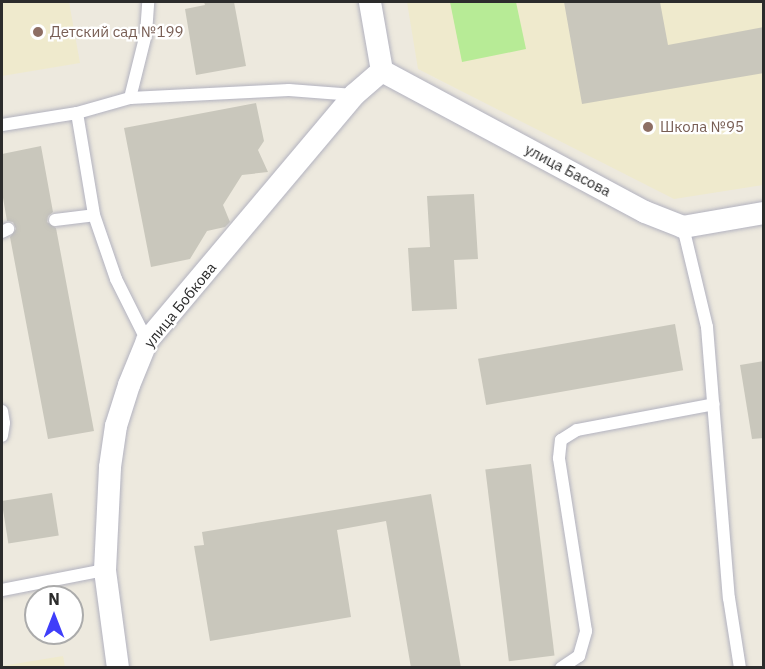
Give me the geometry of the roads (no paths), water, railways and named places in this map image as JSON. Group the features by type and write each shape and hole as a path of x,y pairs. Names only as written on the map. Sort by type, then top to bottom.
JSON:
{"street":[{"path":"370,2 382,71"},
{"name":"улица Бобкова","path":"118,668 105,570 110,467 116,426 147,341 354,94 382,71"},
{"name":"улица Басова","path":"382,71 645,212 683,227"},
{"path":"683,227 764,213"}],"lane":[{"path":"130,98 146,34 148,2"},
{"path":"2,125 77,112 130,98 289,90 354,94"},
{"path":"77,112 94,214 116,279 147,341"},
{"path":"55,220 94,214"},
{"path":"683,227 707,327 729,598 740,668"},
{"path":"561,668 579,656 586,631 559,458 561,440 577,430 714,404"},
{"path":"2,411 4,423 2,436"},
{"path":"2,590 105,570"}],"place":[{"name":"Детский сад №199","path":"38,32"},
{"name":"Школа №95","path":"648,127"}]}
